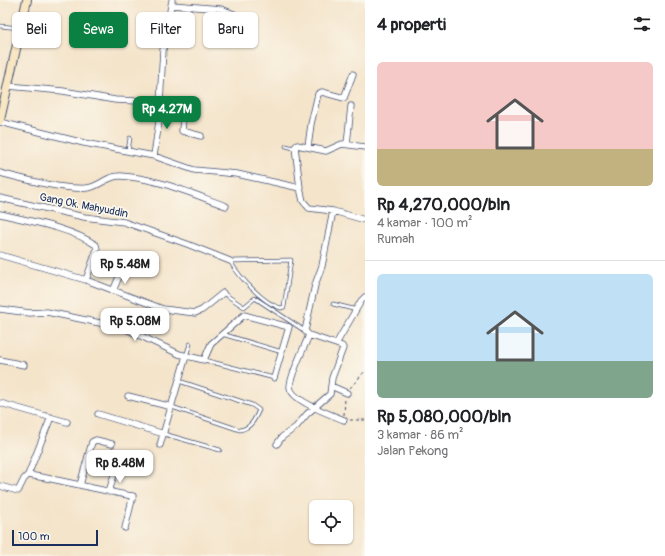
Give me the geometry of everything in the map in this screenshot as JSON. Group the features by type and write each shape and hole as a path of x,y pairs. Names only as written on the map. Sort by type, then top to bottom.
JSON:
{"main road":[{"path":"24,12 27,0"},
{"path":"0,121 16,48"}],"street":[{"path":"154,156 160,101 163,50 172,2 221,9 229,12"},
{"path":"308,147 311,124 318,94 322,92 344,98 353,74"},
{"path":"8,86 63,91 115,100 184,103 182,131 201,136"},
{"path":"347,144 351,106"},
{"path":"0,121 84,143 154,156 194,170 237,174 300,188"},
{"path":"365,147 342,144 326,151 297,145 294,148 300,188 303,201 307,207 333,211 365,220"},
{"path":"0,173 52,184 87,188 113,176 143,179 189,192 226,206"},
{"name":"Gang Ok. Mahyuddin","path":"0,198 84,217 124,222 230,261"},
{"path":"333,211 307,333 290,387 294,396 314,408 344,420"},
{"path":"0,214 36,222 86,238 96,245 97,249 86,280"},
{"path":"0,255 86,280 163,309 189,313 202,310 223,293"},
{"path":"113,291 124,265 131,266"},
{"path":"336,344 365,297"},
{"path":"0,309 30,313 47,312 124,328 186,356 204,360 211,344 244,315 288,326 274,378"},
{"path":"277,444 282,437 296,427 330,394 332,378 343,348 342,346 307,333"},
{"path":"160,444 186,356"},
{"path":"0,360 24,365"},
{"path":"331,386 347,393"},
{"path":"128,396 172,407"},
{"path":"0,403 67,422"},
{"path":"98,414 164,434"},
{"path":"0,486 17,492 24,479 28,476 51,417"},
{"path":"80,485 92,442 96,440 112,444"},
{"path":"109,492 115,471"},
{"path":"28,476 61,480 109,492 133,496 125,528"}],"lane":[{"path":"0,26 12,27"},
{"path":"128,151 130,138"},
{"path":"286,146 294,148"},
{"path":"291,260 284,308 278,308 258,293 242,278 230,261 291,260"},
{"path":"223,293 244,307 255,298 307,333"},
{"path":"333,304 357,310"},
{"path":"222,334 282,352"},
{"path":"186,356 190,344"},
{"path":"204,360 274,378"},
{"path":"172,407 240,430 247,428 255,419 259,410 252,405 179,381"},
{"path":"164,434 220,450"}],"path":[{"path":"344,420 365,420"}]}
